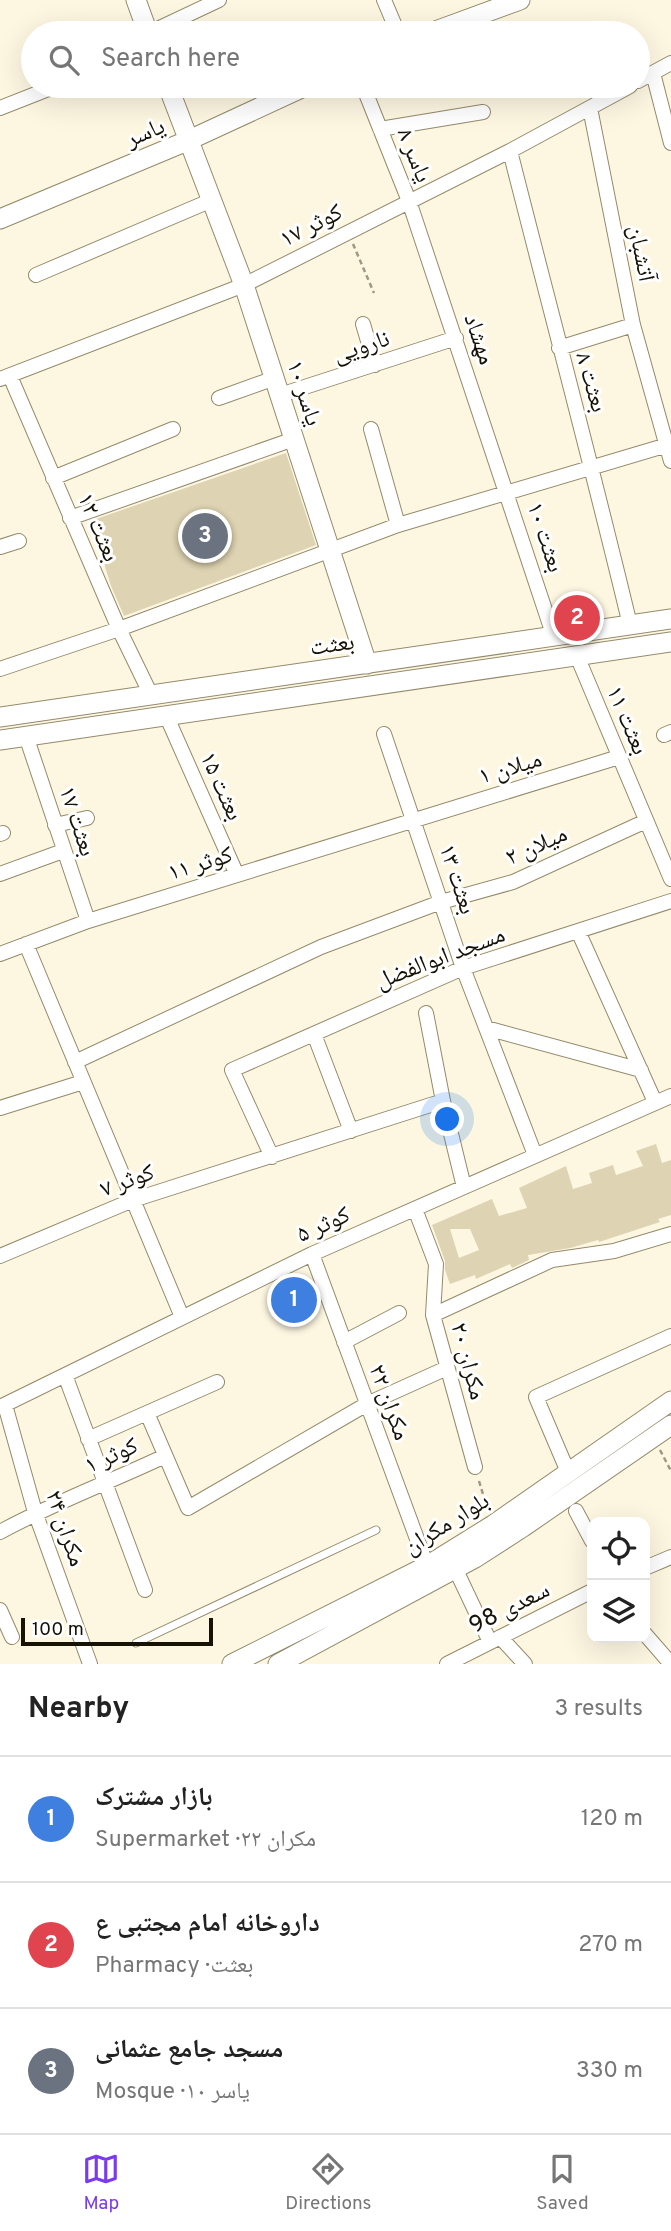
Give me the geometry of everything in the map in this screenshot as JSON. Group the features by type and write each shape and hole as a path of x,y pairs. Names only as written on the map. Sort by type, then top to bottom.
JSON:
{"street":[{"path":"136,0 144,21"},
{"path":"174,21 219,0"},
{"path":"384,0 393,21"},
{"path":"462,21 512,2"},
{"path":"650,75 671,63"},
{"path":"653,73 671,143"},
{"path":"0,108 25,98"},
{"name":"یاسر ۱۰","path":"172,98 244,285 367,664"},
{"name":"یاسر","path":"0,219 187,141 280,98"},
{"name":"یاسر ۸","path":"368,98 409,201"},
{"name":"کوثر ۱۷","path":"5,377 244,285 510,151 608,98"},
{"name":"آتشبان","path":"590,108 633,325 669,445 671,461"},
{"path":"380,129 483,112"},
{"name":"بعثت ۸","path":"510,151 559,348 593,469 630,625"},
{"path":"36,275 212,200"},
{"name":"مهشاد","path":"409,201 507,491"},
{"path":"363,324 375,365"},
{"path":"559,348 633,325"},
{"name":"نارویی","path":"219,398 375,365 456,338"},
{"name":"بعثت ۱۲","path":"5,377 150,695"},
{"path":"53,478 173,429"},
{"path":"371,429 398,525"},
{"path":"70,518 294,439"},
{"path":"0,669 119,629 398,525 669,445"},
{"name":"بعثت ۱۰","path":"507,491 554,636"},
{"path":"0,547 19,541"},
{"name":"بعثت","path":"0,717 671,619"},
{"name":"بعثت","path":"0,740 671,642"},
{"name":"بعثت ۱۱","path":"577,656 671,879"},
{"path":"105,701 108,723"},
{"name":"بعثت ۱۵","path":"166,715 237,875"},
{"name":"بعثت ۱۳","path":"384,734 463,968 535,1155"},
{"name":"بعثت ۱۷","path":"26,736 88,921"},
{"name":"میلان ۱","path":"415,820 620,757"},
{"path":"55,825 87,818"},
{"name":"کوثر ۱۱","path":"0,954 88,921 415,820"},
{"name":"میلان ۲","path":"75,1062 321,947 441,902 513,882 646,821"},
{"path":"0,874 63,851"},
{"name":"مسجد ابوالفضل","path":"272,1157 232,1070 463,968 671,901"},
{"path":"578,931 656,1102"},
{"path":"26,944 182,1317"},
{"path":"426,1013 443,1101 464,1187"},
{"path":"486,1028 641,1070"},
{"path":"313,1034 351,1131"},
{"path":"0,1108 83,1082"},
{"name":"کوثر ۵","path":"3,1406 312,1254 671,1096"},
{"name":"کوثر ۷","path":"0,1256 133,1200 443,1101"},
{"name":"مکران ۲۰","path":"415,1209 436,1264 433,1315 475,1467"},
{"path":"433,1315 552,1260 614,1251 671,1234"},
{"name":"مکران ۲۲","path":"312,1254 427,1566"},
{"path":"344,1342 400,1313"},
{"path":"568,1472 536,1397 671,1336"},
{"path":"147,1413 188,1508 367,1404 447,1368"},
{"path":"65,1376 145,1590"},
{"path":"88,1439 217,1382"},
{"name":"بلوار مکران","path":"232,1664 427,1566 493,1525 671,1401"},
{"name":"مکران ۲۴","path":"3,1406 36,1512 90,1664"},
{"name":"بلوار مکران","path":"278,1664 455,1568 523,1527 671,1425"},
{"name":"کوثر ۱","path":"0,1532 36,1512 165,1456"},
{"path":"576,1511 587,1532"},
{"path":"650,1566 671,1557"},
{"path":"455,1568 495,1639 525,1664"},
{"name":"سعدی 98","path":"447,1664 587,1593"},
{"path":"0,1611 12,1637"},
{"path":"650,1640 671,1664"}],"lane":[{"path":"136,1643 376,1530"}],"path":[{"path":"347,232 374,293"},
{"path":"653,1437 671,1471"},
{"path":"475,1467 493,1525"}],"building":[{"path":"286,453 316,545 124,616 111,586 93,528 96,519"},
{"path":"656,1144 662,1163 671,1160 671,1215 658,1219 660,1222 599,1242 598,1240 528,1255 529,1260 512,1268 510,1264 476,1279 475,1275 450,1284 432,1225 492,1199 499,1216 527,1208 519,1188 566,1166 573,1189 592,1183 589,1173 613,1165 616,1175 643,1166 636,1151","holes":["450,1229 470,1229 479,1250 459,1258"]}],"place":[{"name":"مسجد جامع عثمانی","path":"205,536"},
{"name":"داروخانه امام مجتبی ع","path":"577,618"},
{"name":"بازار مشترک","path":"294,1300"}]}
